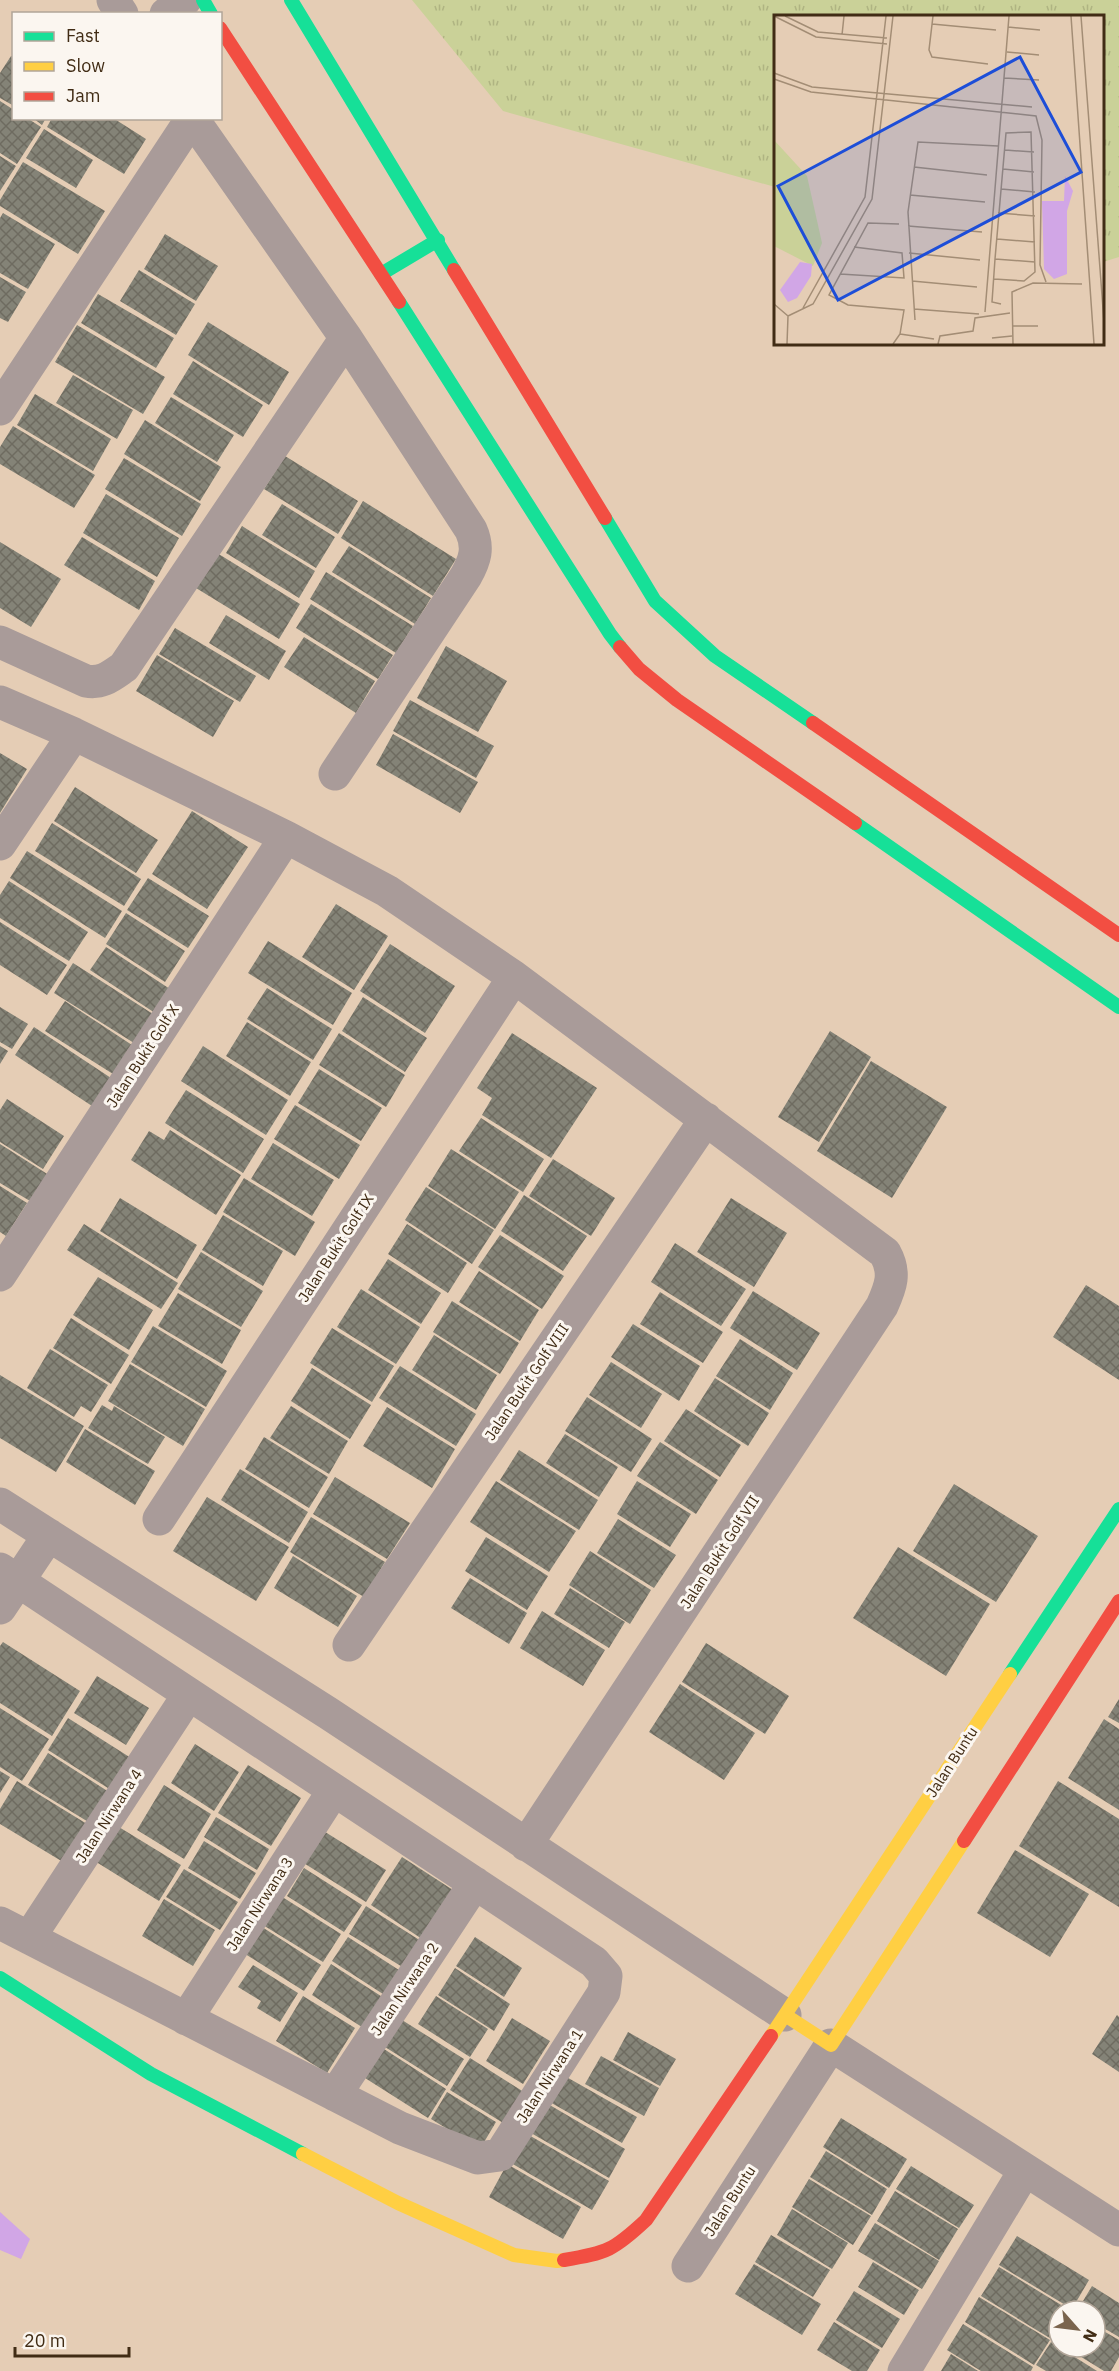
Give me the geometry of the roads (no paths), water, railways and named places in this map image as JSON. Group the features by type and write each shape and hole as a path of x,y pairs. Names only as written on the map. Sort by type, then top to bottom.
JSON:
{"street":[{"path":"169,12 185,0"},
{"path":"291,0 655,601 714,657 1119,935"},
{"path":"222,31 381,274 610,634 639,669 677,700 1119,1007"},
{"path":"0,409 191,120"},
{"path":"193,120 346,338 471,530 477,549 466,576 335,774"},
{"path":"381,274 438,240"},
{"path":"0,642 95,683 105,680 124,667 346,338"},
{"path":"0,702 74,734 286,837 387,891 514,976 706,1119"},
{"path":"0,844 74,734"},
{"name":"Jalan Bukit Golf X","path":"0,1275 286,837"},
{"name":"Jalan Bukit Golf IX","path":"159,1519 514,976"},
{"name":"Jalan Bukit Golf VII","path":"526,1845 882,1306 892,1282 891,1264 885,1253 706,1119"},
{"name":"Jalan Bukit Golf VIII","path":"349,1645 706,1119"},
{"path":"0,1504 298,1694 785,2015 1119,2230"},
{"name":"Jalan Buntu","path":"0,1978 151,2074 398,2203 514,2254 557,2261 602,2254 624,2241 646,2220 785,2015 1119,1509"},
{"path":"0,1608 9,1575 49,1535"},
{"path":"9,1575 475,1883"},
{"name":"Jalan Buntu","path":"688,2266 1119,1601"},
{"name":"Jalan Nirwana 4","path":"29,1938 189,1694"},
{"name":"Jalan Nirwana 3","path":"186,2019 334,1790"},
{"name":"Jalan Nirwana 1","path":"335,2095 400,2128 478,2158 500,2154 604,1992 606,1976 594,1962 475,1883"},
{"name":"Jalan Nirwana 2","path":"335,2095 475,1883"},
{"path":"0,1923 335,2095"},
{"path":"904,2371 1025,2170"}]}
